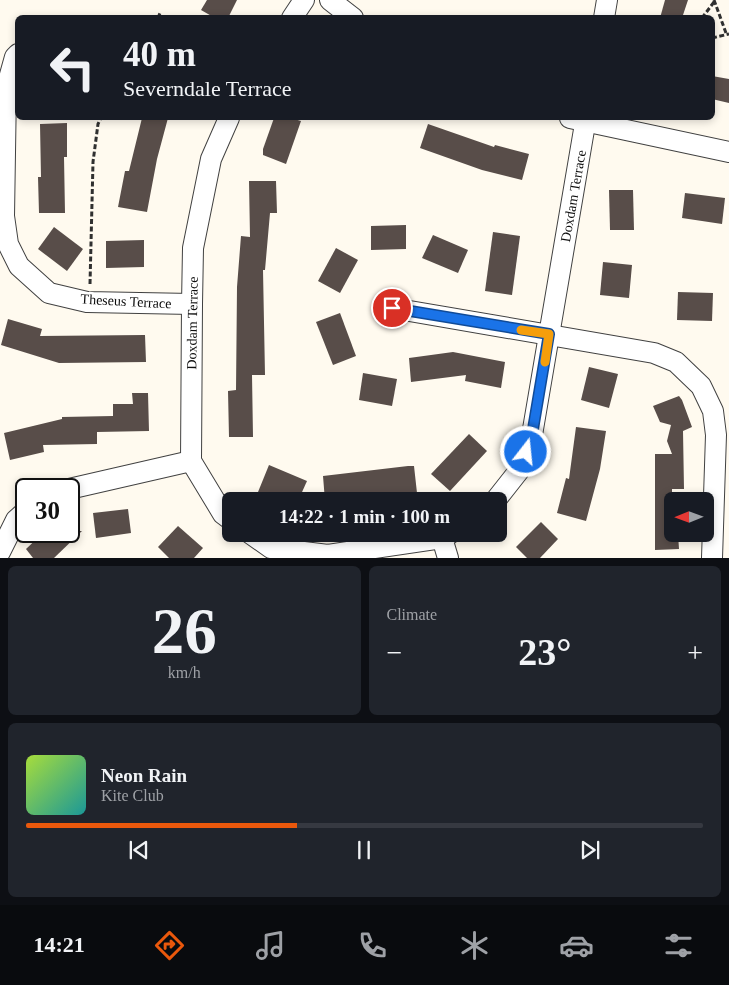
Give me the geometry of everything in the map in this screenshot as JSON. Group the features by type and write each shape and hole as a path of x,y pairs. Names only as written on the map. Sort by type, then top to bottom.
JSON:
{"street":[{"path":"294,15 304,0"},
{"path":"330,0 349,15"},
{"path":"604,15 607,0"},
{"name":"Theseus Terrace","path":"15,57 6,89 4,216 8,244 19,266 49,293 89,302 192,304"},
{"name":"Doxdam Terrace","path":"191,461 193,248 211,159 228,120"},
{"name":"Doxdam Terrace","path":"502,492 521,468 532,435 581,120"},
{"path":"585,120 729,152"},
{"path":"392,308 654,353 676,362 701,386 713,411 716,435 712,558"},
{"path":"80,486 191,461 222,512"},
{"path":"0,552 15,522"},
{"path":"259,542 270,553 328,555 409,542"},
{"path":"447,542 448,558"}],"path":[{"path":"704,15 714,0"},
{"path":"714,0 728,33 715,37"},
{"path":"89,302 93,162 101,120"}],"building":[{"path":"207,0 237,0 230,15 210,15 201,10"},
{"path":"665,0 688,0 683,15 661,15"},
{"path":"715,77 729,79 729,103 715,100"},
{"path":"142,120 167,120 157,159 147,212 118,207 125,171 129,171"},
{"path":"273,120 301,121 286,164 263,155 263,149"},
{"path":"67,123 67,157 64,157 65,213 39,213 38,177 41,177 40,124"},
{"path":"428,124 494,147 495,145 529,154 522,180 482,170 420,148"},
{"path":"249,181 276,181 277,213 270,213 265,270 263,270 265,375 252,375 253,437 229,437 228,391 236,390 237,287 241,236 250,237"},
{"path":"609,190 633,190 634,230 610,230"},
{"path":"685,193 725,198 722,224 682,218"},
{"path":"406,225 406,249 371,250 371,226"},
{"path":"54,227 83,249 67,271 38,249"},
{"path":"493,232 520,236 512,295 485,291"},
{"path":"433,235 468,250 458,273 422,258"},
{"path":"144,240 144,267 106,268 106,241"},
{"path":"336,248 358,260 340,293 318,281"},
{"path":"603,262 632,265 629,298 600,295"},
{"path":"678,292 713,293 712,321 677,320"},
{"path":"340,313 356,356 333,365 316,322"},
{"path":"8,319 42,329 40,336 145,335 146,362 59,363 1,345"},
{"path":"453,352 505,362 501,388 465,381 466,375 411,382 409,358"},
{"path":"589,367 618,374 609,408 581,400"},
{"path":"363,373 397,379 392,406 359,400"},
{"path":"132,393 148,393 149,431 97,432 97,444 43,445 44,452 10,460 4,433 62,419 62,417 113,416 113,404 133,404"},
{"path":"679,396 692,427 683,431 684,489 672,489 672,492 664,492 664,542 679,542 679,549 655,550 655,454 672,454 667,441 671,425 660,422 653,406"},
{"path":"576,427 606,431 600,469 586,521 557,513 566,478 569,479"},
{"path":"469,434 487,451 450,491 431,474"},
{"path":"269,465 307,481 302,492 258,492"},
{"path":"414,466 417,492 324,492 323,476"},
{"path":"128,509 131,533 96,538 93,513"},
{"path":"541,522 558,539 540,558 527,558 516,547"},
{"path":"178,526 203,548 194,558 169,558 158,547"},
{"path":"32,543 70,543 54,558 33,558 26,549"}],"slow traffic":[{"path":"521,330 549,334 545,362"}],"route":[{"path":"392,308 549,334 532,435 526,452"}]}
